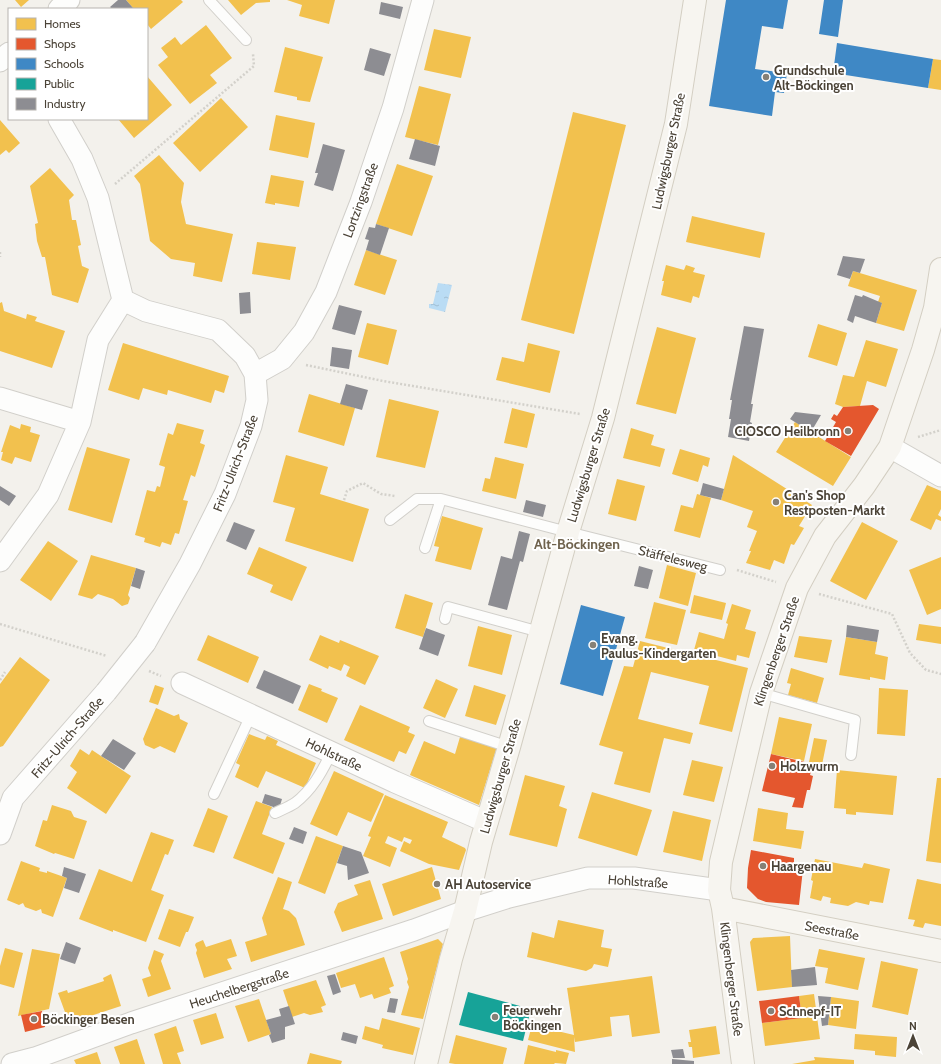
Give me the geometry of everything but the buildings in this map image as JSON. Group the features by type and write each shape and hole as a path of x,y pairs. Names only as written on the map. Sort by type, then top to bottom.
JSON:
{"street":[{"path":"60,8 70,0"},
{"name":"Lortzingstraße","path":"255,374 282,359 304,332 326,292 393,108 423,0"},
{"name":"Ludwigsburger Straße","path":"426,1064 451,959 487,822 568,532 603,418 676,124 695,0"},
{"path":"0,43 8,51"},
{"path":"0,61 8,53"},
{"path":"0,561 48,495 80,422 98,340 123,300 98,198 82,159 60,120"},
{"name":"Klingenberger Straße","path":"743,1064 721,899 721,862 761,693 797,588 825,536 864,486 890,447 923,350 935,308 941,269"},
{"name":"Fritz-Ulrich-Straße","path":"0,834 7,796 106,692 146,643 190,564 225,494 251,426 257,400 255,374 245,356 218,330 146,311 123,300"},
{"path":"0,398 80,422"},
{"path":"890,447 941,476"},
{"name":"Hohlstraße","path":"182,683 331,753 487,822"},
{"name":"Hohlstraße","path":"464,911 509,897 588,878 634,878 721,899"},
{"name":"Seestraße","path":"721,899 746,913 941,951"},
{"name":"Heuchelbergstraße","path":"12,1064 35,1058 131,1023 414,930 464,911"}],"lane":[{"path":"209,0 246,40"},
{"path":"390,520 417,499"},
{"name":"Stäffelesweg","path":"417,499 441,499 720,570"},
{"path":"425,548 441,499"},
{"path":"445,619 448,607 540,632"},
{"path":"761,693 855,720 851,755"},
{"path":"214,794 251,715"},
{"path":"429,721 509,747"},
{"path":"275,813 294,804 311,788 323,770 331,753"}],"path":[{"path":"98,198 254,66 253,50 246,40"},
{"path":"0,252 0,257"},
{"path":"282,359 383,381 603,418"},
{"path":"344,500 347,492 363,483 381,494 417,499"},
{"name":"Stäffelesweg","path":"720,570 727,567 892,614 910,653 926,670 941,674"},
{"path":"0,624 110,657"},
{"path":"146,670 182,683"},
{"path":"0,680 5,672"}],"water":[{"path":"438,283 452,285 445,312 429,308 429,304 433,304"}],"place":[{"name":"Grundschule Alt-Böckingen","path":"766,77"},
{"name":"CIOSCO Heilbronn","path":"848,431"},
{"name":"Can's Shop Restposten-Markt","path":"776,502"},
{"name":"Evang. Paulus-Kindergarten","path":"593,645"},
{"name":"Holzwurm","path":"772,766"},
{"name":"Haargenau","path":"763,866"},
{"name":"AH Autoservice","path":"437,884"},
{"name":"Schnepf-IT","path":"771,1011"},
{"name":"Feuerwehr Böckingen","path":"495,1017"},
{"name":"Böckinger Besen","path":"34,1019"}],"district":[{"name":"Alt-Böckingen","path":"577,544"}]}
